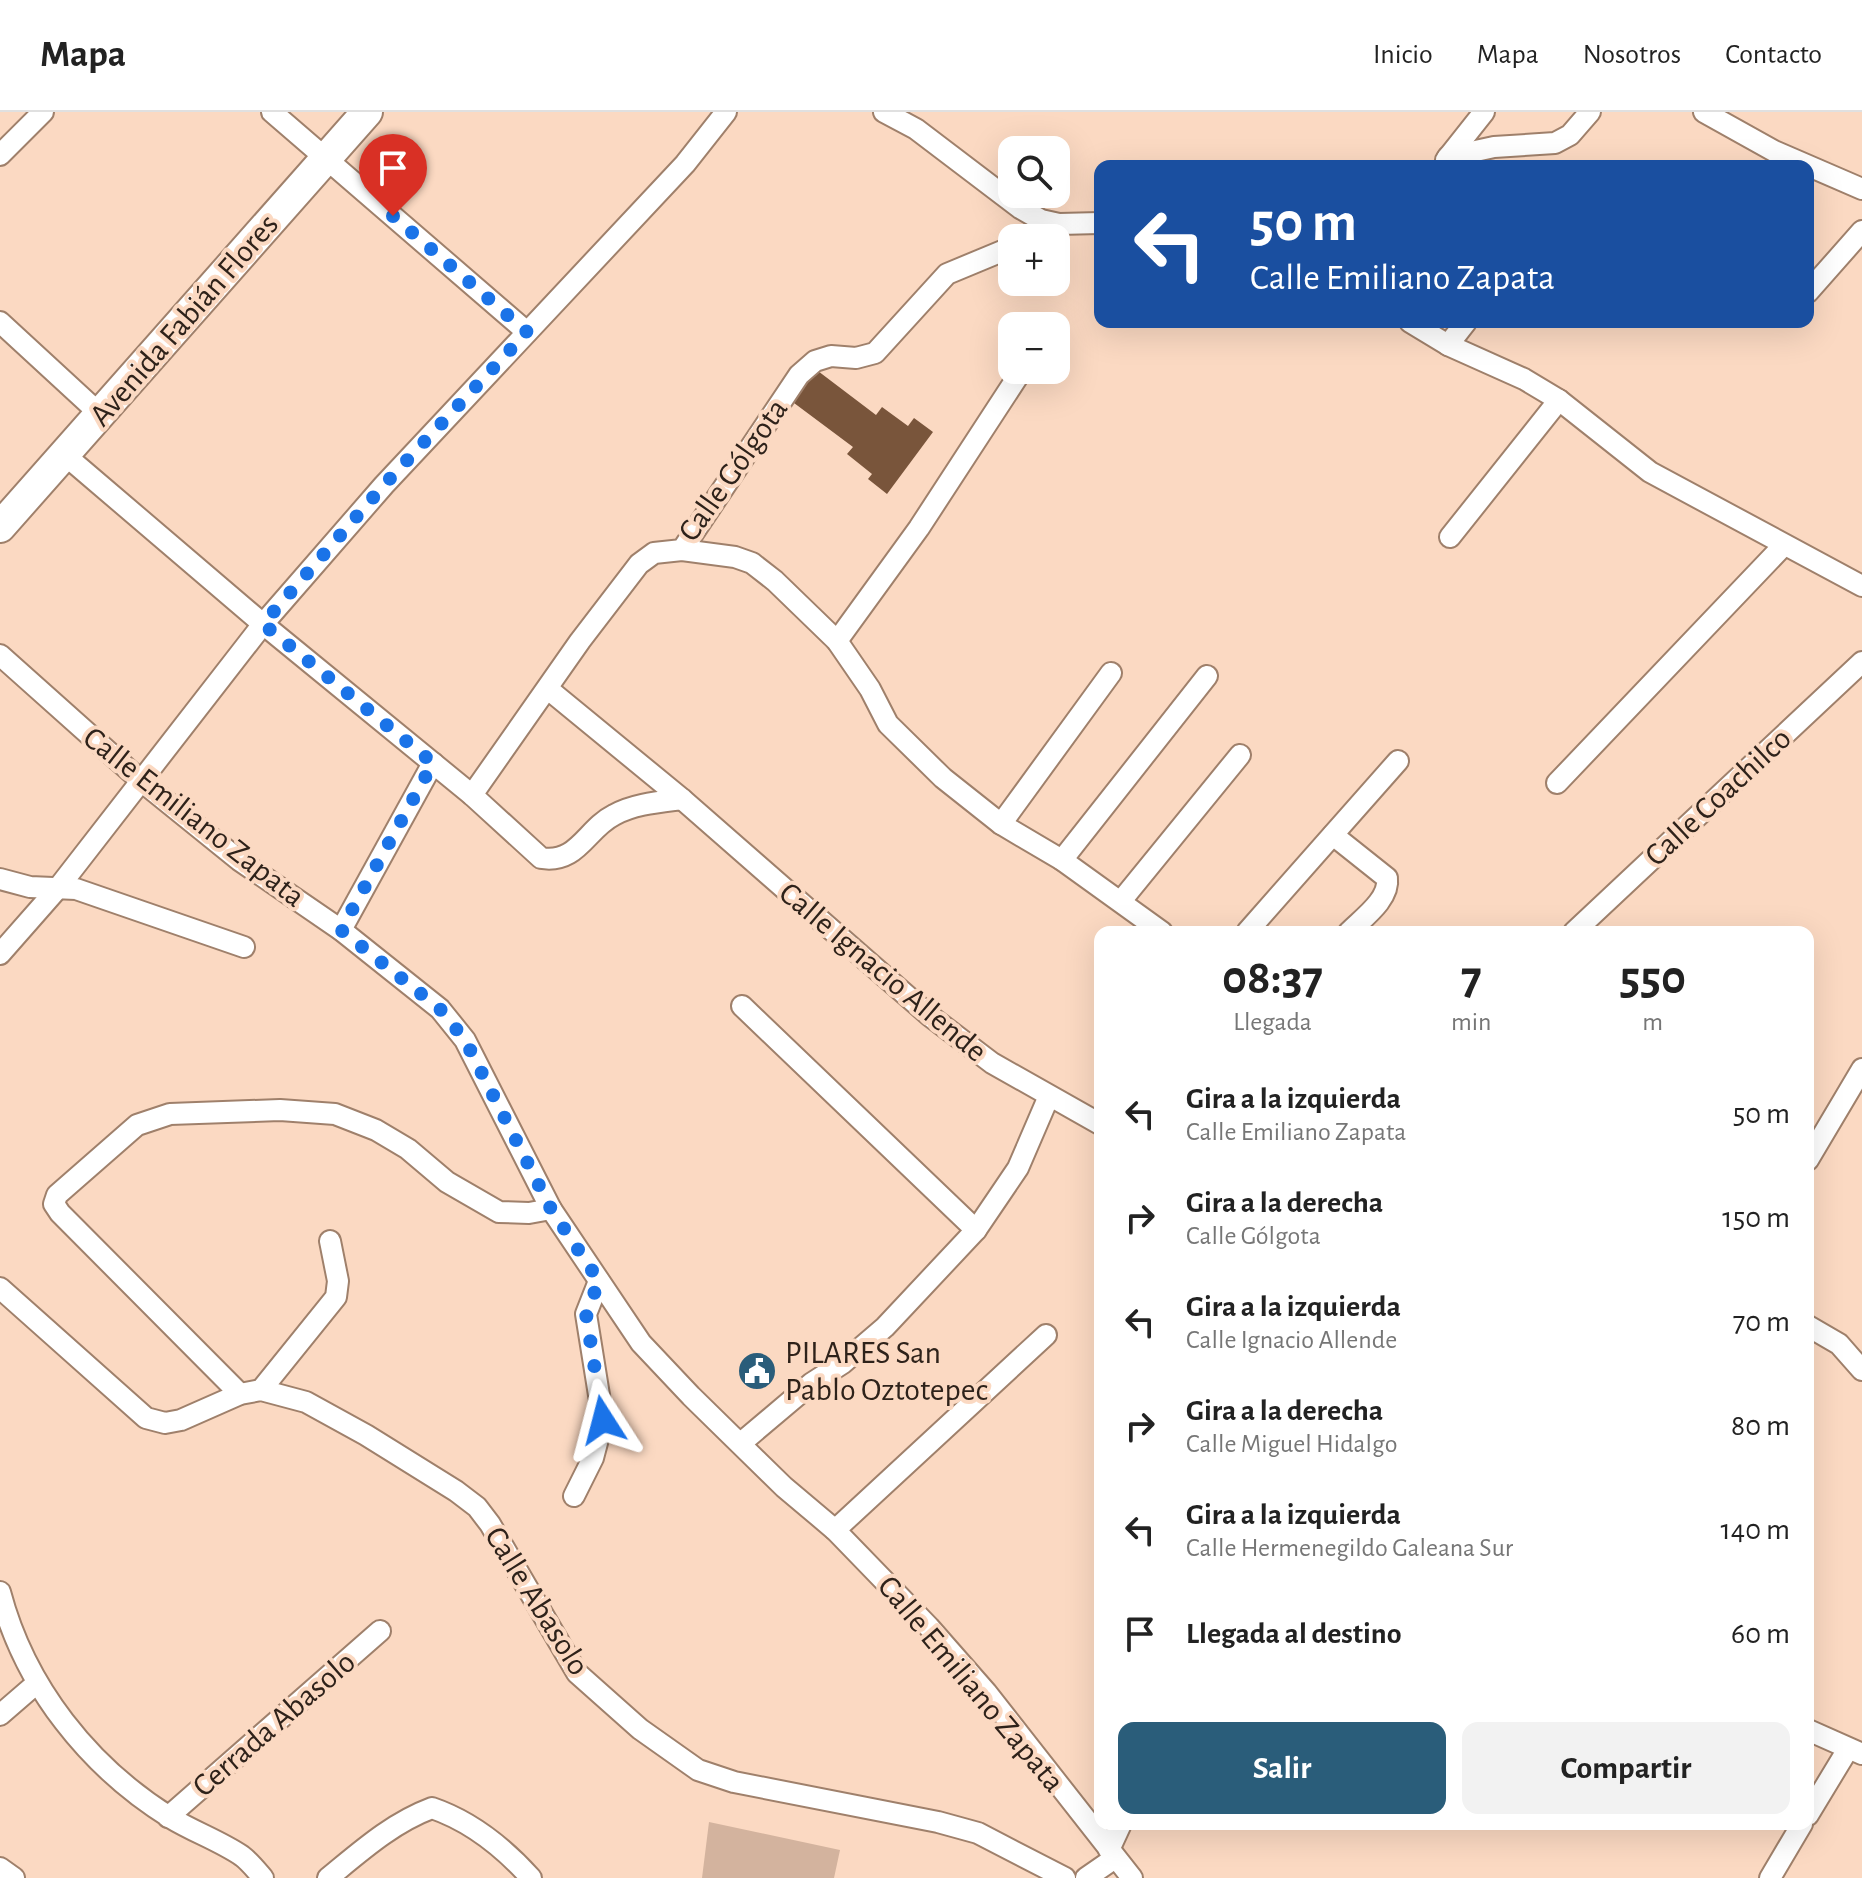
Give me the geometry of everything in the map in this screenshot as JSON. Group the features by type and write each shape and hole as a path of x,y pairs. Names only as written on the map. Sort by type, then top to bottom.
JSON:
{"main road":[{"name":"Avenida Fabián Flores","path":"0,527 367,112"}],"street":[{"path":"0,155 43,112"},
{"path":"272,112 527,332"},
{"path":"0,954 58,888 263,624 384,485 685,164 726,112"},
{"path":"884,112 916,129 1020,208 1041,220 1059,224 1094,223"},
{"path":"1445,160 1484,112"},
{"path":"1448,160 1494,147 1555,143 1570,135 1590,112"},
{"path":"1704,112 1795,160"},
{"path":"1486,160 1494,147"},
{"path":"1814,168 1862,189"},
{"path":"1814,285 1862,231"},
{"name":"Calle Gólgota","path":"472,795 639,564 654,553 682,550 799,375 815,361 831,356 856,358 875,353 947,274 998,253"},
{"path":"0,322 101,415"},
{"path":"1420,328 1448,345 1524,379 1559,400 1650,472 1862,586"},
{"path":"1448,345 1461,328"},
{"path":"837,641 919,528 1013,384"},
{"path":"1450,537 1559,400"},
{"path":"65,455 263,624 472,795 541,858 562,858 612,815 644,804 682,799"},
{"path":"1557,783 1783,546"},
{"path":"682,550 735,557 752,563 775,581 837,641 870,689 888,724 943,778 1001,824 1062,860 1154,926"},
{"name":"Calle Emiliano Zapata","path":"0,655 140,780 239,860 341,930 440,1009 465,1040 551,1209 641,1343 784,1487 835,1530 929,1627 986,1692 1132,1878"},
{"name":"Calle Coachilco","path":"1580,926 1862,662"},
{"path":"1001,824 1111,673"},
{"path":"1062,860 1207,676"},
{"name":"Calle Ignacio Allende","path":"548,689 682,799 930,1016 992,1063 1094,1121"},
{"path":"1121,901 1240,755"},
{"path":"1252,926 1398,761"},
{"path":"341,930 433,763"},
{"path":"1333,835 1387,878 1388,887 1383,896 1355,926"},
{"path":"0,879 30,887 76,889 244,947"},
{"path":"742,1006 976,1230"},
{"path":"1814,1150 1862,1069"},
{"path":"741,1443 885,1327 976,1230 1018,1168 1049,1096"},
{"path":"240,1394 54,1204 57,1195 137,1125 170,1114 280,1110 335,1114 397,1142 447,1182 499,1212 529,1213 551,1209"},
{"path":"261,1390 336,1297 338,1281 330,1241"},
{"path":"574,1496 593,1458 603,1420 586,1314 599,1281"},
{"name":"Calle Abasolo","path":"0,1288 146,1418 165,1423 181,1420 240,1394 261,1390 306,1402 366,1435 477,1507 577,1673 640,1729 698,1770 734,1782 938,1822 978,1833 1065,1878"},
{"path":"1814,1329 1839,1344 1862,1370"},
{"path":"835,1530 1046,1335"},
{"path":"1,1603 37,1683 71,1731 119,1783 168,1817 244,1857 263,1878"},
{"name":"Cerrada Abasolo","path":"168,1817 380,1631"},
{"path":"0,1715 37,1683"},
{"path":"1814,1733 1855,1751 1814,1807"},
{"path":"328,1878 381,1834 408,1817 432,1808 469,1825 517,1862 531,1878"},
{"path":"1086,1878 1112,1854 1119,1830"},
{"path":"1770,1878 1798,1830"},
{"path":"0,1868 14,1878"}],"shaded area":[{"path":"709,1822 840,1850 834,1878 702,1878"}],"building":[{"path":"814,368 876,415 882,407 908,426 914,418 933,432 887,494 868,479 872,474 847,454 853,447 790,400"}],"place":[{"name":"PILARES San Pablo Oztotepec","path":"757,1371"}],"route":[{"path":"393,216 527,332 384,485 263,624 433,763 341,930 440,1009 465,1040 551,1209 599,1281 586,1314 603,1420"}]}
